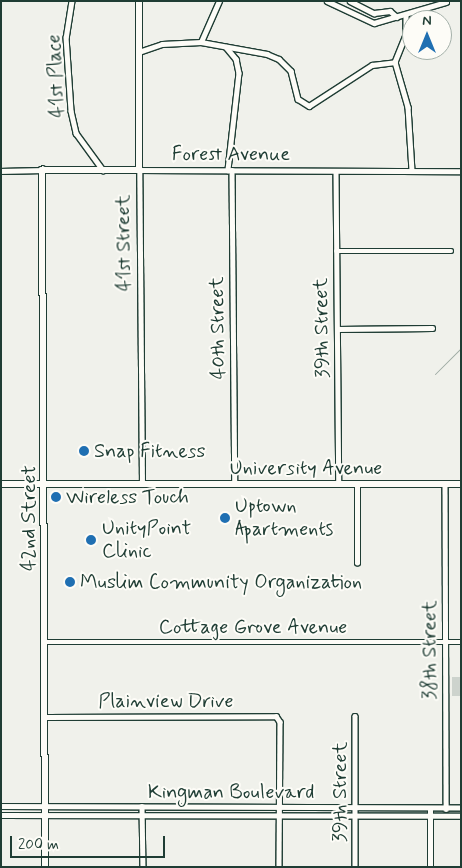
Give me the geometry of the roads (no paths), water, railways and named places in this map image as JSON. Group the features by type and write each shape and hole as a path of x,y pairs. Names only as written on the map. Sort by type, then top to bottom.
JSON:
{"main road":[{"name":"University Avenue","path":"1,484 461,484"}],"street":[{"name":"41st Place","path":"72,1 66,37 71,111 76,134 103,170"},
{"name":"41st Street","path":"139,1 142,484"},
{"path":"202,42 219,1"},
{"path":"327,1 374,23 402,16"},
{"path":"350,1 374,13 390,11 397,17"},
{"path":"423,10 446,2"},
{"path":"139,52 162,44 202,42 279,59 291,71 300,102 309,106 372,65 395,62"},
{"path":"402,45 395,62 408,107 412,171"},
{"name":"40th Street","path":"224,46 236,58 239,73 230,170 235,484"},
{"name":"42nd Street","path":"42,170 46,484 46,867"},
{"name":"Forest Avenue","path":"1,171 461,171"},
{"name":"39th Street","path":"336,171 339,484"},
{"path":"336,251 452,251"},
{"path":"337,329 432,328"},
{"path":"356,563 357,484"},
{"name":"38th Street","path":"445,484 446,816"},
{"name":"Cottage Grove Avenue","path":"45,642 461,642"},
{"name":"Plainview Drive","path":"45,717 273,716 278,718 280,725 280,807"},
{"name":"39th Street","path":"355,716 356,867"},
{"name":"Kingman Boulevard","path":"1,806 461,808"},
{"path":"142,806 144,867"},
{"path":"279,867 280,807"},
{"path":"430,808 430,867"},
{"name":"Kingman Boulevard","path":"1,815 461,816"}],"waterway":[{"path":"435,374 461,348"}],"place":[{"name":"Snap Fitness","path":"84,451"},
{"name":"Wireless Touch","path":"56,497"},
{"name":"Uptown Apartments","path":"225,518"},
{"name":"UnityPoint Clinic","path":"91,540"},
{"name":"Muslim Community Organization","path":"70,582"}]}
